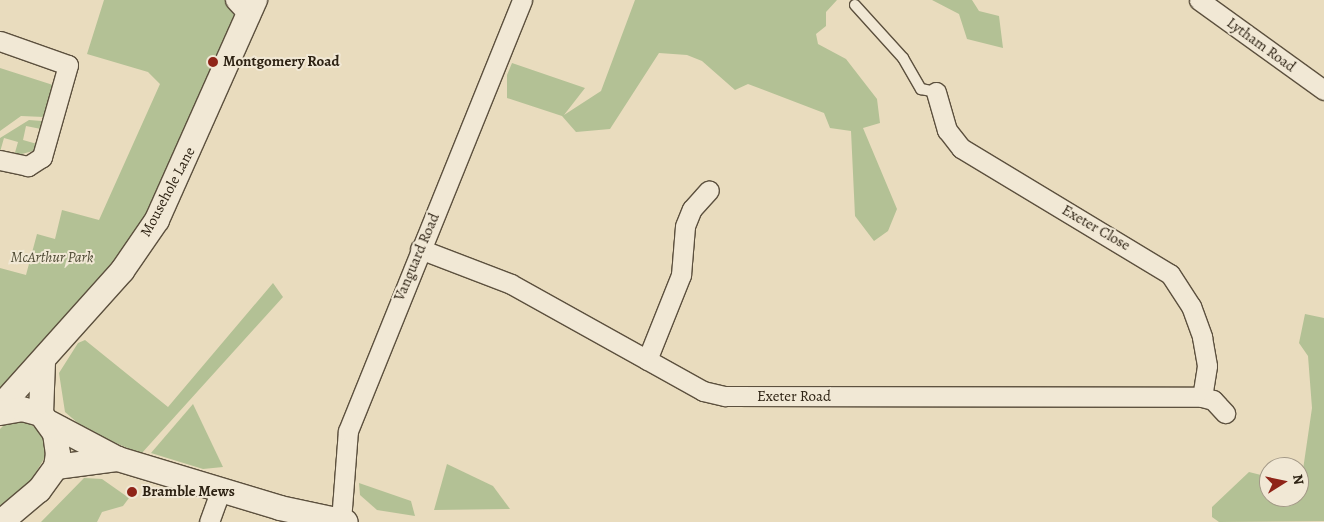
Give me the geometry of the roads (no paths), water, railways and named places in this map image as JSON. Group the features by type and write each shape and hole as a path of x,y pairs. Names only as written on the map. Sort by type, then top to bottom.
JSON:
{"street":[{"name":"Vanguard Road","path":"343,522 348,431 522,0"},
{"name":"Lytham Road","path":"1199,0 1324,90"},
{"name":"Mousehole Lane","path":"0,407 122,271 158,220 247,5"},
{"path":"0,41 68,65 42,157 28,166 0,160"},
{"name":"Exeter Close","path":"936,92 947,130 961,148 1170,274 1191,306 1202,337 1207,366 1202,397"},
{"path":"647,360 681,275 685,226 692,209 710,190"},
{"name":"Exeter Road","path":"420,249 511,284 703,391 725,396 1202,397"},
{"path":"13,518 56,467 58,443 46,419 43,361"},
{"path":"1202,397 1213,400 1225,413"},
{"path":"0,413 22,408 46,419 118,459 220,491 343,522"},
{"path":"56,467 118,459"},
{"path":"209,522 220,491"}],"lane":[{"path":"855,5 904,58 921,89 936,92"}],"place":[{"name":"Montgomery Road","path":"213,62"},
{"name":"Bramble Mews","path":"132,492"}],"park label":[{"name":"McArthur Park","path":"52,258"}]}
